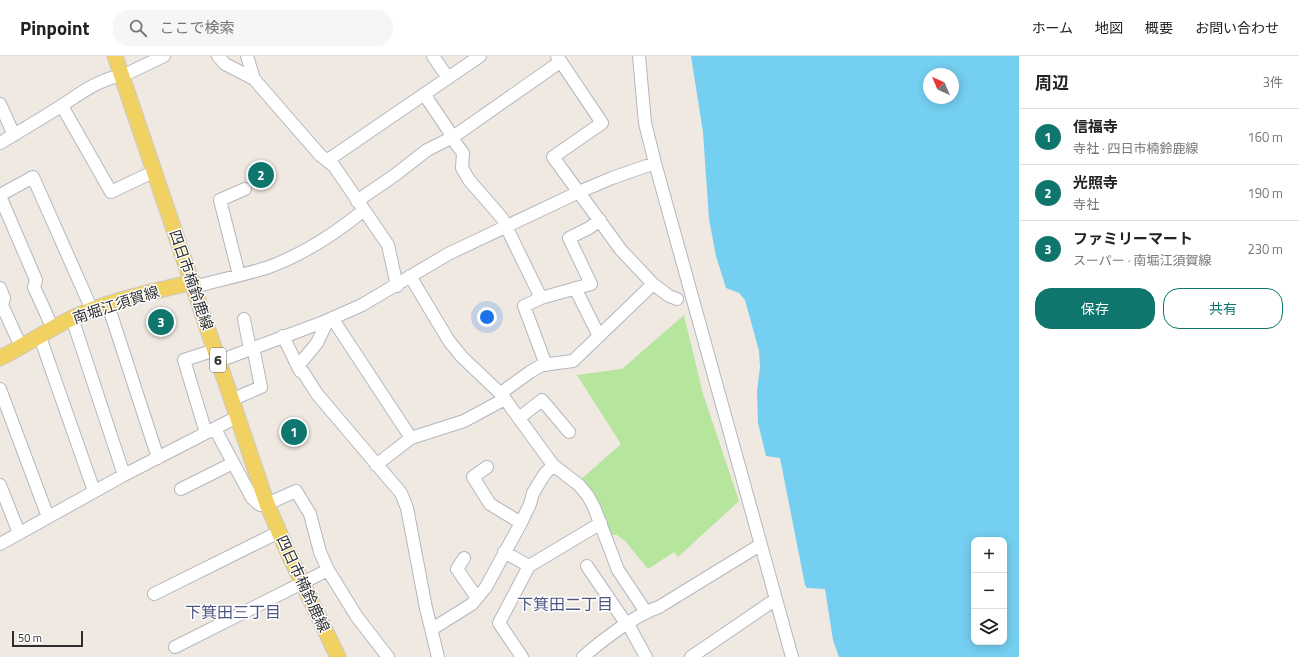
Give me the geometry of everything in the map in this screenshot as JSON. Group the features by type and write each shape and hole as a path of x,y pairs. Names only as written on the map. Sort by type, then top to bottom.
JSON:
{"main road":[{"name":"四日市楠鈴鹿線","path":"115,56 267,504 338,657"},
{"name":"南堀江須賀線","path":"0,358 72,318 92,310 108,304 193,284"}],"street":[{"path":"0,143 62,106 90,86 102,80 122,75 164,56"},
{"path":"218,56 225,64 254,79 320,155 328,160 388,245 397,286"},
{"path":"247,56 254,79"},
{"path":"433,56 448,78"},
{"path":"328,160 480,56"},
{"path":"639,56 645,123 655,163 792,657"},
{"path":"193,284 239,275 270,266 309,248 350,221 361,205 427,150 452,137 558,59 602,123 553,157 621,250 653,284 669,296 677,299"},
{"path":"424,94 463,153 462,168 469,180 502,218 540,298"},
{"path":"0,104 14,135"},
{"path":"62,106 111,192 155,171"},
{"path":"388,657 357,617 328,570 320,552 310,514 296,491 267,504 260,505 252,498 233,463 210,431 184,360 217,356 252,348 330,319 362,305 397,286 410,276 448,254 579,192 612,178 655,163"},
{"path":"53,329 34,287 36,280 0,195 34,177 92,310"},
{"path":"239,275 220,200 246,189"},
{"path":"546,365 524,306 540,298 591,284 569,238 589,228 600,220"},
{"path":"410,276 449,341 462,357 502,395 553,465 584,490 594,507 618,570 646,612"},
{"path":"376,465 410,438 464,421 501,401 505,390 530,372 546,365 573,361 653,284"},
{"path":"0,288 4,298 2,305 22,347"},
{"path":"574,288 599,336"},
{"path":"108,304 158,458"},
{"path":"72,318 124,475"},
{"path":"231,400 261,387 244,319"},
{"path":"298,366 317,343 330,319"},
{"path":"330,319 410,438"},
{"path":"283,336 300,371 303,372 317,394 401,493 407,508 438,657"},
{"path":"40,337 94,491"},
{"path":"0,389 48,517"},
{"path":"519,418 542,400 569,432"},
{"path":"0,544 94,491 237,417"},
{"path":"181,489 233,463"},
{"path":"432,629 472,604 486,587 521,523 530,504 533,493 544,475 553,465"},
{"path":"487,467 473,477 490,504 521,523"},
{"path":"0,485 19,533"},
{"path":"522,657 499,623 529,566 601,524"},
{"path":"154,594 279,532"},
{"path":"583,657 607,638 646,612 659,607 760,545"},
{"path":"504,552 529,566"},
{"path":"464,558 457,569 477,598"},
{"path":"587,566 628,624 646,657"},
{"path":"175,647 328,570"},
{"path":"692,657 776,599"}],"green space":[{"path":"684,315 703,394 739,501 678,557 674,552 648,569 625,541 617,535 608,535 579,481 621,444 577,375 622,369"}],"water":[{"path":"691,56 1019,56 1019,657 839,657 833,640 825,589 807,588 805,585 780,458 766,456 758,423 757,391 760,367 759,351 745,300 739,293 726,288 716,256 709,219 703,132"}],"place":[{"name":"光照寺","path":"261,175"},
{"name":"ファミリーマート","path":"161,322"},
{"name":"信福寺","path":"294,432"}],"district":[{"name":"下箕田二丁目","path":"565,604"},
{"name":"下箕田三丁目","path":"233,612"}]}
